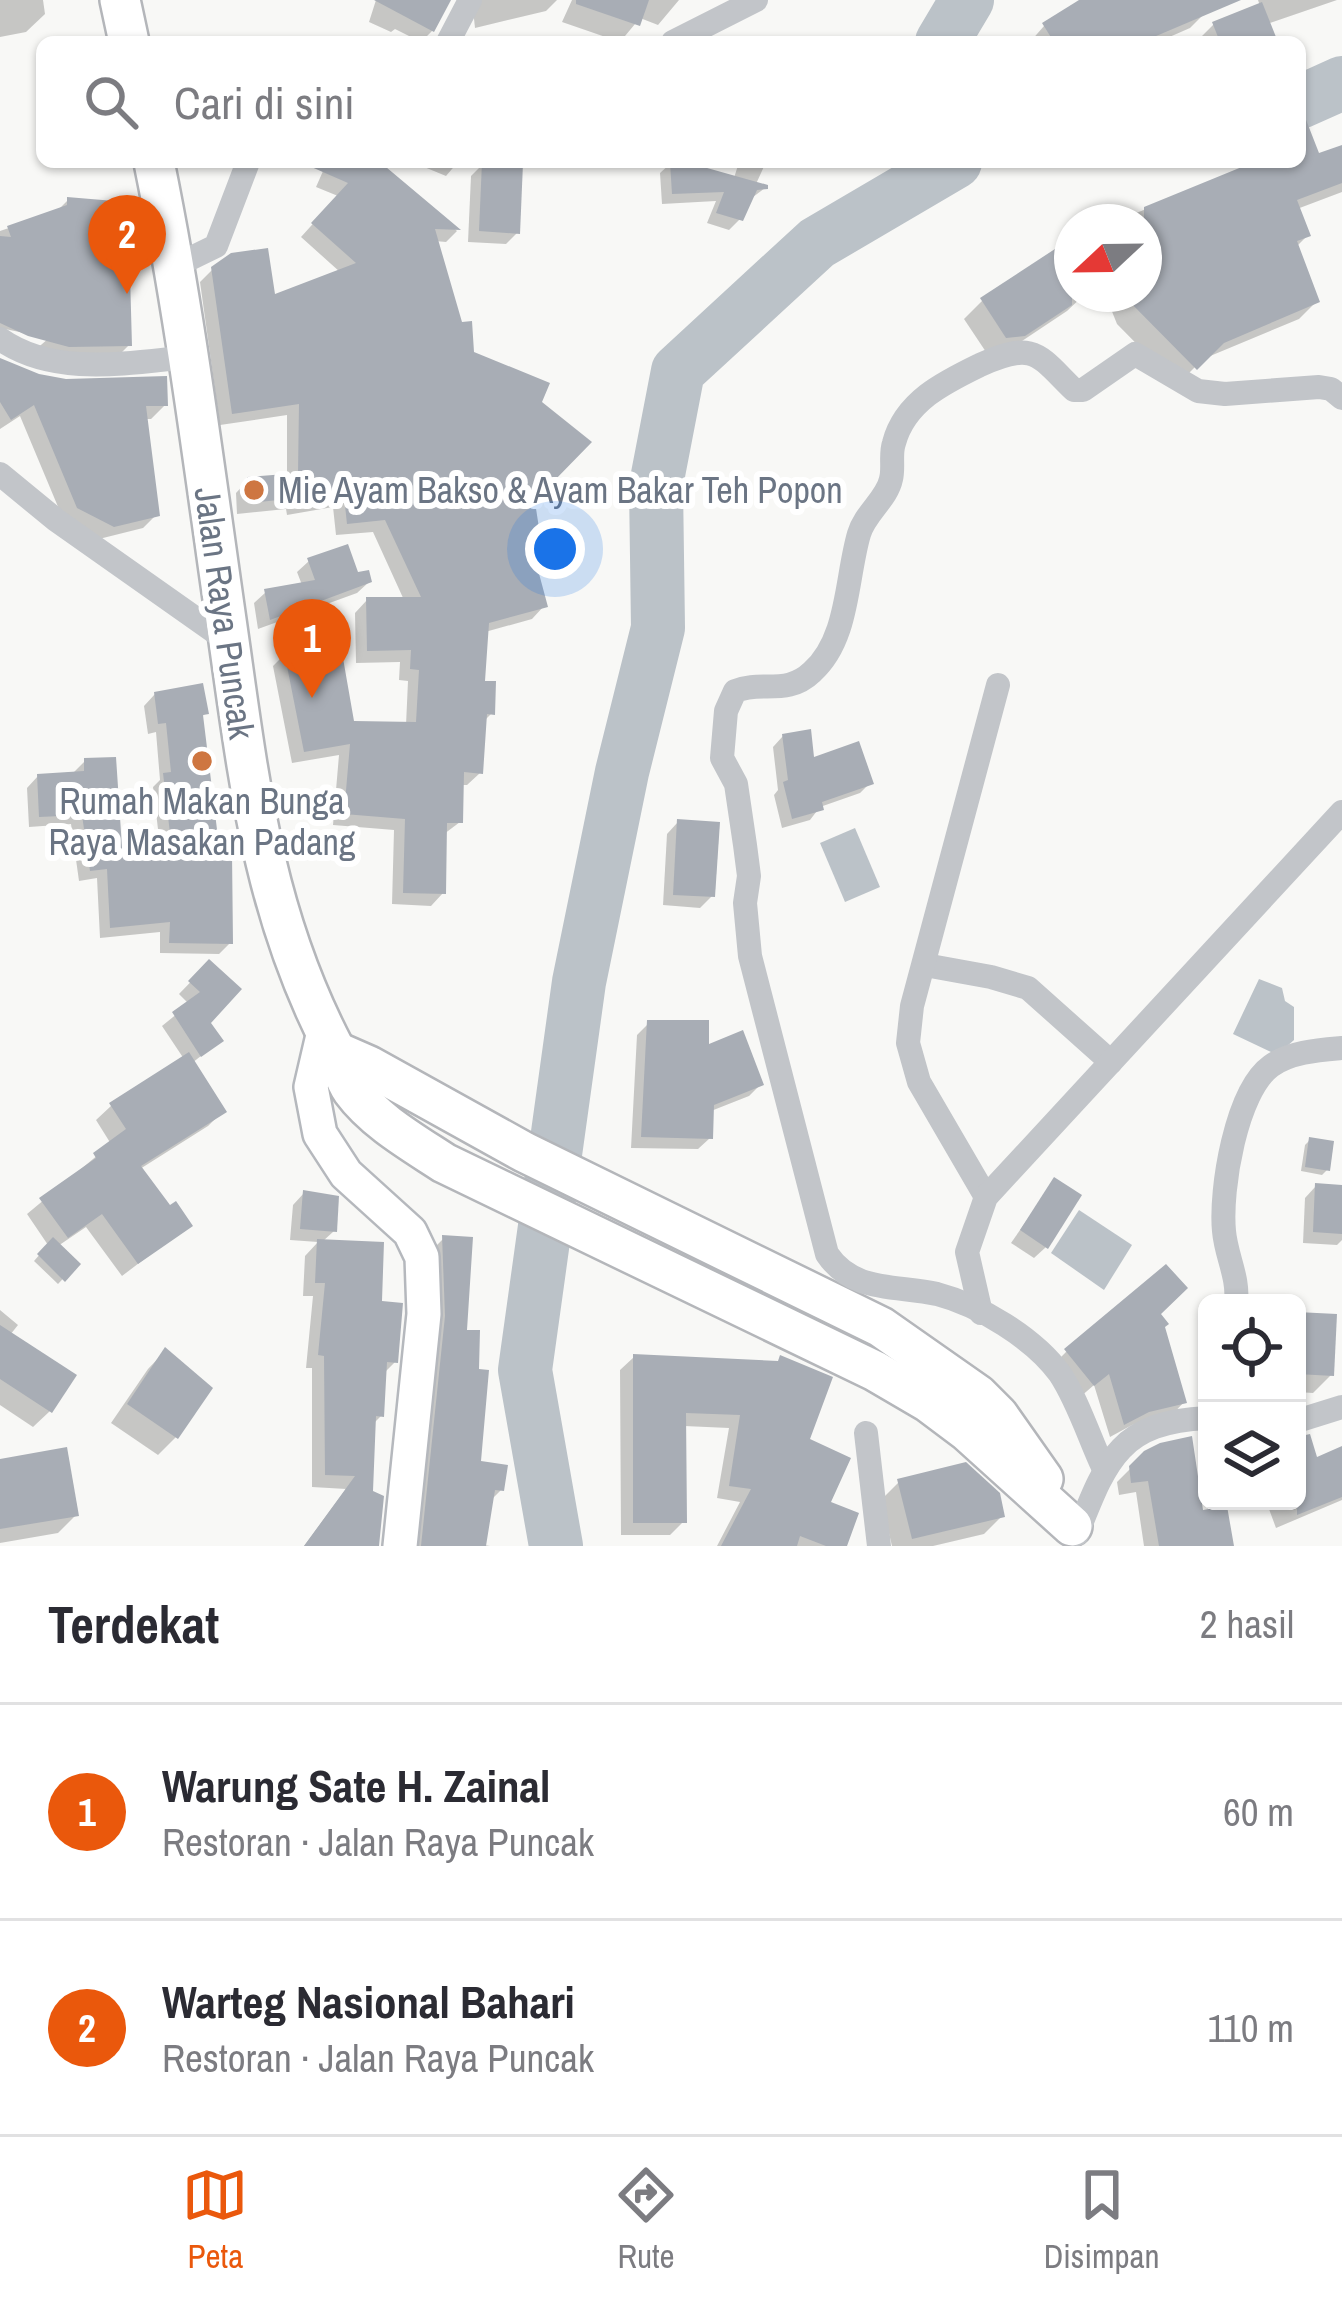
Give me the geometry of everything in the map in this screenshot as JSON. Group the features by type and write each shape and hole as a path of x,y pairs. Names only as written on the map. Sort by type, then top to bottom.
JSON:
{"highway":[{"path":"120,0 128,36"},
{"name":"Jalan Raya Puncak","path":"155,168 176,266 243,748 278,917 345,1059 406,1138 444,1163 875,1371 928,1402 1041,1490 1077,1535"}],"main road":[{"path":"345,1059 311,1087 320,1134 346,1174 410,1232 422,1256 424,1314 400,1546"}],"street":[{"path":"451,36 470,0"},
{"path":"685,36 755,0"},
{"path":"176,266 216,246 246,168"},
{"path":"0,339 24,354 54,361 125,364 189,357"},
{"path":"1103,1467 1060,1376 1030,1344 981,1313 934,1293 865,1283 834,1264 822,1242 751,956 745,903 746,845 736,784 722,758 730,698 746,686 787,687 822,661 840,622 859,533 870,508 891,482 893,444 917,404 940,384 990,361 1034,354 1055,366 1074,390 1083,390 1135,354 1198,391 1225,394 1319,387 1342,398"},
{"path":"0,474 56,520 229,642"},
{"path":"986,1197 919,1082 908,1042 912,1006 998,685"},
{"path":"981,1313 967,1252 986,1197 1342,812"},
{"path":"925,965 991,976 1028,988 1111,1062"},
{"path":"1238,1294 1225,1241 1224,1199 1235,1139 1252,1089 1280,1061 1342,1048"},
{"path":"1306,1418 1342,1407"},
{"path":"1077,1535 1103,1467 1128,1439 1145,1430 1198,1418"},
{"path":"866,1433 879,1546"}],"shaded area":[{"path":"855,828 880,887 845,902 820,843"},
{"path":"1259,979 1282,988 1285,1001 1294,1007 1294,1040 1277,1055 1233,1034"},
{"path":"1079,1210 1132,1245 1104,1290 1051,1253"}],"building":[{"path":"374,0 451,0 434,32"},
{"path":"576,0 649,0 640,26 576,4"},
{"path":"1079,0 1241,0 1156,36 1050,36 1042,23"},
{"path":"1262,2 1276,36 1218,36 1212,22"},
{"path":"1306,120 1319,153 1342,145 1342,183 1297,200 1311,236 1297,241 1320,302 1224,343 1197,370 1140,312 1162,312 1162,204 1151,204 1239,168 1306,168"},
{"path":"314,168 387,168 461,230 435,229 462,322 472,321 474,352 550,383 542,402 592,442 553,482 533,489 543,554 534,555 548,607 489,623 485,681 496,681 495,715 487,714 483,774 464,772 463,823 447,823 446,894 403,893 405,819 344,814 350,744 304,752 284,651 340,641 354,721 416,722 419,670 410,669 411,650 367,651 366,597 421,597 385,520 347,524 344,496 299,504 298,498 249,503 247,477 298,473 299,404 232,414 211,267 231,253 268,248 275,294 356,263 311,223 348,183"},
{"path":"482,168 523,168 520,234 479,231"},
{"path":"670,168 707,168 768,185 768,189 757,190 743,221 716,213 724,192 672,194"},
{"path":"67,197 138,203 140,238 129,238 132,346 69,347 0,323 0,236 11,237 7,226 67,205"},
{"path":"1054,250 1054,312 1061,312 1025,336 1006,338 980,298"},
{"path":"0,358 66,379 167,376 168,406 146,406 160,516 114,527 77,508 34,405 11,420 0,402"},
{"path":"348,544 358,572 369,570 372,582 270,620 264,589 315,580 307,558"},
{"path":"203,683 220,854 232,853 233,944 169,943 170,922 110,928 107,869 90,871 82,815 39,817 37,774 84,771 84,758 116,757 122,847 171,842 163,773 171,772 166,723 158,724 154,692"},
{"path":"811,729 814,757 859,741 874,784 822,802 824,810 792,819 783,782 788,780 782,734"},
{"path":"677,819 720,822 715,897 673,895"},
{"path":"209,959 242,989 211,1023 224,1041 201,1057 172,1012 200,992 188,981"},
{"path":"647,1020 709,1020 709,1044 743,1030 764,1085 714,1105 713,1139 641,1137"},
{"path":"189,1052 227,1112 141,1166 170,1205 176,1201 193,1226 138,1264 102,1214 68,1238 39,1198 96,1158 93,1153 126,1129 109,1103"},
{"path":"1309,1137 1334,1141 1330,1171 1305,1167"},
{"path":"1054,1177 1082,1195 1048,1249 1020,1230"},
{"path":"1315,1183 1342,1185 1342,1234 1313,1232"},
{"path":"303,1190 339,1196 337,1232 300,1229"},
{"path":"442,1235 473,1237 467,1330 480,1330 479,1369 489,1370 481,1461 508,1465 504,1491 495,1490 486,1546 421,1546 445,1316"},
{"path":"53,1237 81,1264 65,1282 37,1254"},
{"path":"317,1239 384,1242 382,1301 403,1303 398,1363 387,1362 384,1417 376,1416 373,1491 384,1496 379,1546 304,1546 355,1476 325,1475 324,1356 318,1355 325,1283 315,1283"},
{"path":"1166,1264 1188,1288 1161,1314 1169,1324 1165,1327 1187,1403 1149,1412 1124,1425 1109,1374 1094,1386 1064,1349"},
{"path":"1306,1312 1337,1314 1334,1376 1306,1374"},
{"path":"0,1325 77,1375 52,1413 0,1379"},
{"path":"165,1347 213,1388 178,1439 127,1404"},
{"path":"633,1354 778,1361 780,1355 833,1377 810,1439 851,1458 831,1502 859,1513 847,1546 826,1546 800,1536 797,1546 721,1546 751,1489 729,1486 740,1415 686,1413 687,1523 633,1523"},
{"path":"1310,1434 1317,1457 1342,1446 1342,1497 1297,1515 1297,1510 1306,1510 1306,1435"},
{"path":"1192,1436 1198,1510 1228,1510 1234,1546 1159,1546 1148,1481 1131,1483 1129,1466 1160,1443"},
{"path":"67,1447 79,1516 0,1529 0,1459"},
{"path":"966,1462 1000,1493 1005,1517 912,1539 897,1479"}],"waterway":[{"path":"946,36 967,0"},
{"path":"1306,99 1342,83"},
{"path":"556,1546 525,1370 579,982 622,772 658,628 656,485 678,371 817,243 945,168"}],"place":[{"name":"Warteg Nasional Bahari","path":"127,294"},
{"name":"Mie Ayam Bakso & Ayam Bakar Teh Popon","path":"254,490"},
{"name":"Warung Sate H. Zainal","path":"312,698"},
{"name":"Rumah Makan Bunga Raya Masakan Padang","path":"202,761"}]}
